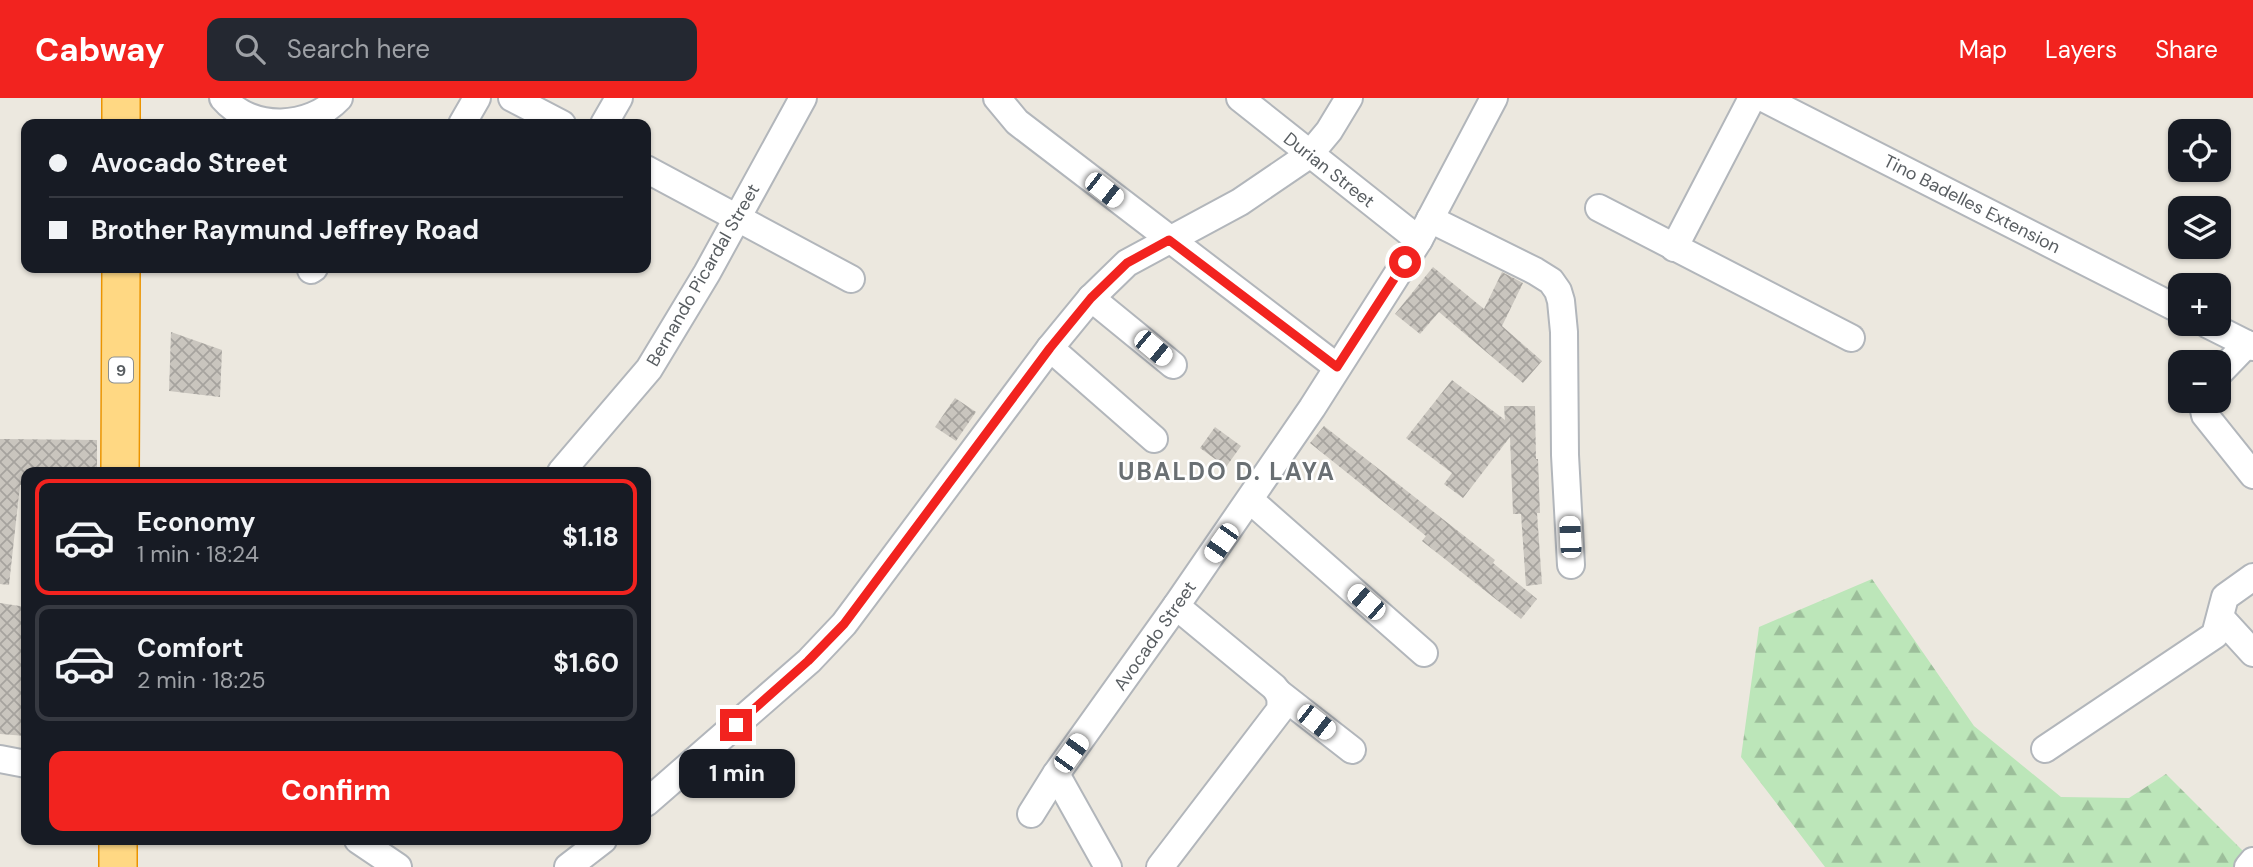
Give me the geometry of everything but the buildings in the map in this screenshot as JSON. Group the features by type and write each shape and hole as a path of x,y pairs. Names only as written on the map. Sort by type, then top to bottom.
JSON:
{"highway":[{"path":"121,98 121,119"},
{"name":"9","path":"120,467 121,273"},
{"path":"118,845 118,867"}],"street":[{"path":"223,98 232,108 253,119"},
{"path":"303,119 316,117 340,98"},
{"path":"465,119 477,98"},
{"path":"512,98 552,119"},
{"path":"607,119 619,98"},
{"name":"Bernando Picardal Street","path":"565,467 649,369 738,218 803,98"},
{"path":"997,98 1017,122 1337,367"},
{"name":"Durian Street","path":"1240,98 1309,155 1424,230 1535,271 1551,281 1558,291 1564,332 1565,455 1571,565"},
{"path":"651,799 808,661 844,624 1050,348 1091,298 1127,263 1240,202 1309,155 1329,131 1349,98"},
{"name":"Avocado Street","path":"1031,814 1056,774 1251,500 1424,230 1494,98"},
{"path":"1674,248 1752,98"},
{"name":"Tino Badelles Extension","path":"1763,98 2168,304"},
{"path":"651,172 850,279"},
{"path":"1599,208 1851,338"},
{"path":"1091,298 1173,365"},
{"path":"2230,336 2250,346 2231,363"},
{"path":"1050,348 1154,439"},
{"path":"2205,413 2253,475"},
{"path":"1251,500 1424,653"},
{"path":"2045,749 2215,635 2225,597 2253,576"},
{"path":"1177,606 1279,693 1352,750"},
{"path":"2221,618 2253,653"},
{"path":"1160,867 1280,710 1279,693"},
{"path":"0,759 21,763"},
{"path":"1056,774 1108,867"},
{"path":"365,845 398,867"},
{"path":"2248,867 2253,861"}],"green space":[{"path":"1872,579 1974,726 2061,797 2129,798 2166,774 2253,861 2253,867 1825,867 1741,757 1759,627"}],"district":[{"name":"UBALDO D. LAYA","path":"1227,471"}],"route":[{"path":"736,725 808,661 844,624 1050,348 1091,298 1127,263 1169,240 1337,367 1405,262"}]}
